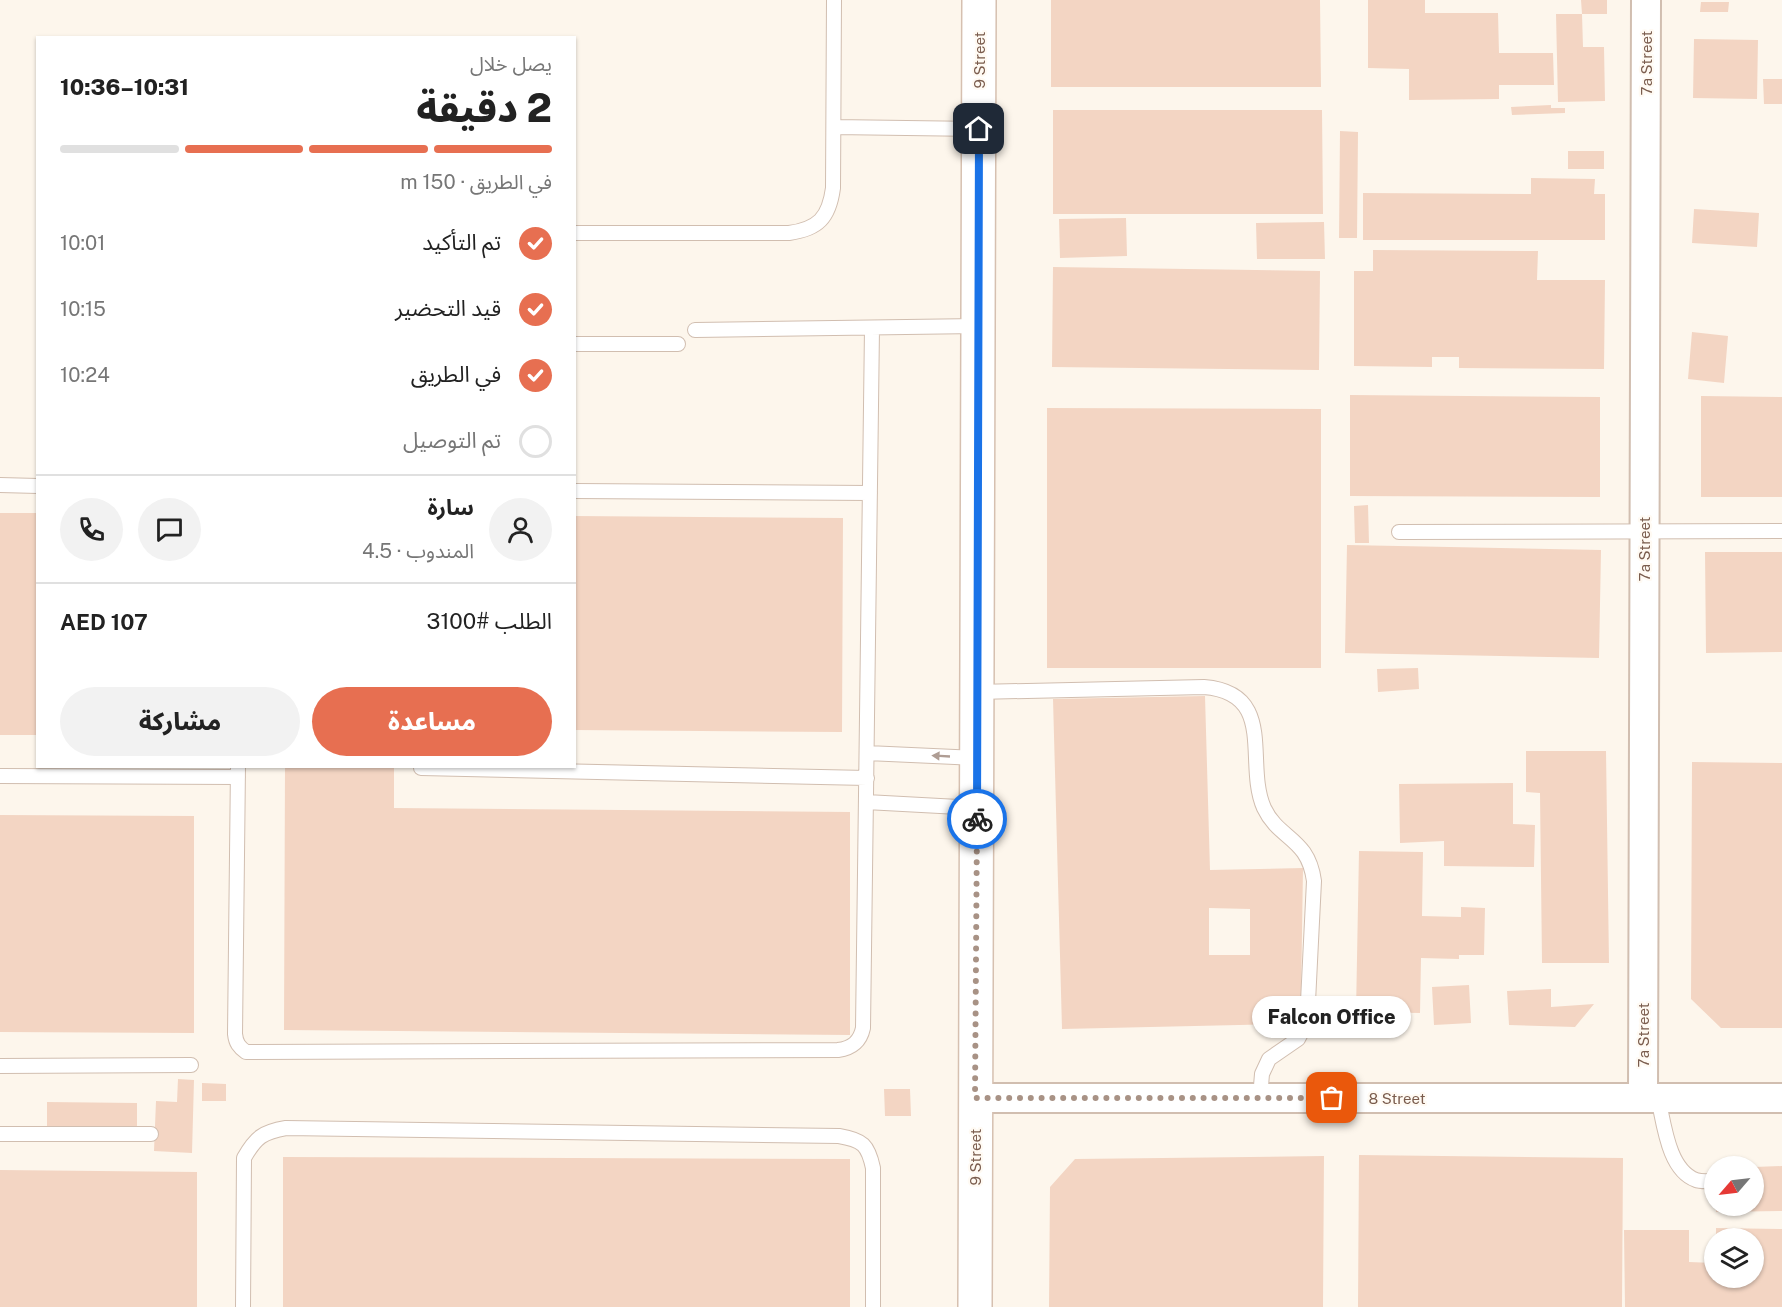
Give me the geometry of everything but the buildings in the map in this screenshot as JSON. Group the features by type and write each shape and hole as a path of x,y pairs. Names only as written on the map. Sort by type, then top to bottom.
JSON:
{"street":[{"name":"9 Street","path":"975,1307 979,0"},
{"name":"7a Street","path":"1646,0 1644,531 1650,1098"},
{"name":"8 Street","path":"975,1098 1782,1098"}],"lane":[{"path":"576,233 789,233 806,230 821,221 831,206 833,188 834,0"},
{"path":"834,127 979,129"},
{"path":"695,330 978,326"},
{"path":"0,776 238,772 235,1034 240,1048 246,1052 254,1054 826,1051 847,1049 855,1045 861,1038 863,1028 872,328"},
{"path":"576,344 678,344"},
{"path":"0,485 36,486"},
{"path":"576,491 870,493"},
{"path":"1399,532 1782,531"},
{"path":"977,692 1204,687 1229,692 1247,709 1255,732 1264,807 1271,818 1304,851 1310,861 1314,881 1307,1022 1298,1039 1269,1059 1262,1074 1260,1098"},
{"path":"867,753 977,758"},
{"path":"422,768 867,778"},
{"path":"866,802 977,808"},
{"path":"0,1066 191,1065"},
{"path":"1650,1098 1676,1164 1685,1174 1698,1181 1704,1181"},
{"path":"243,1307 244,1158 253,1141 268,1131 286,1128 839,1136 856,1139 869,1151 873,1168 873,1307"},
{"path":"0,1134 151,1134"}],"way so far":[{"path":"977,819 975,1098 1332,1098"}],"place":[{"name":"Falcon Office","path":"1332,1098"}],"route":[{"path":"977,819 979,129"}]}
